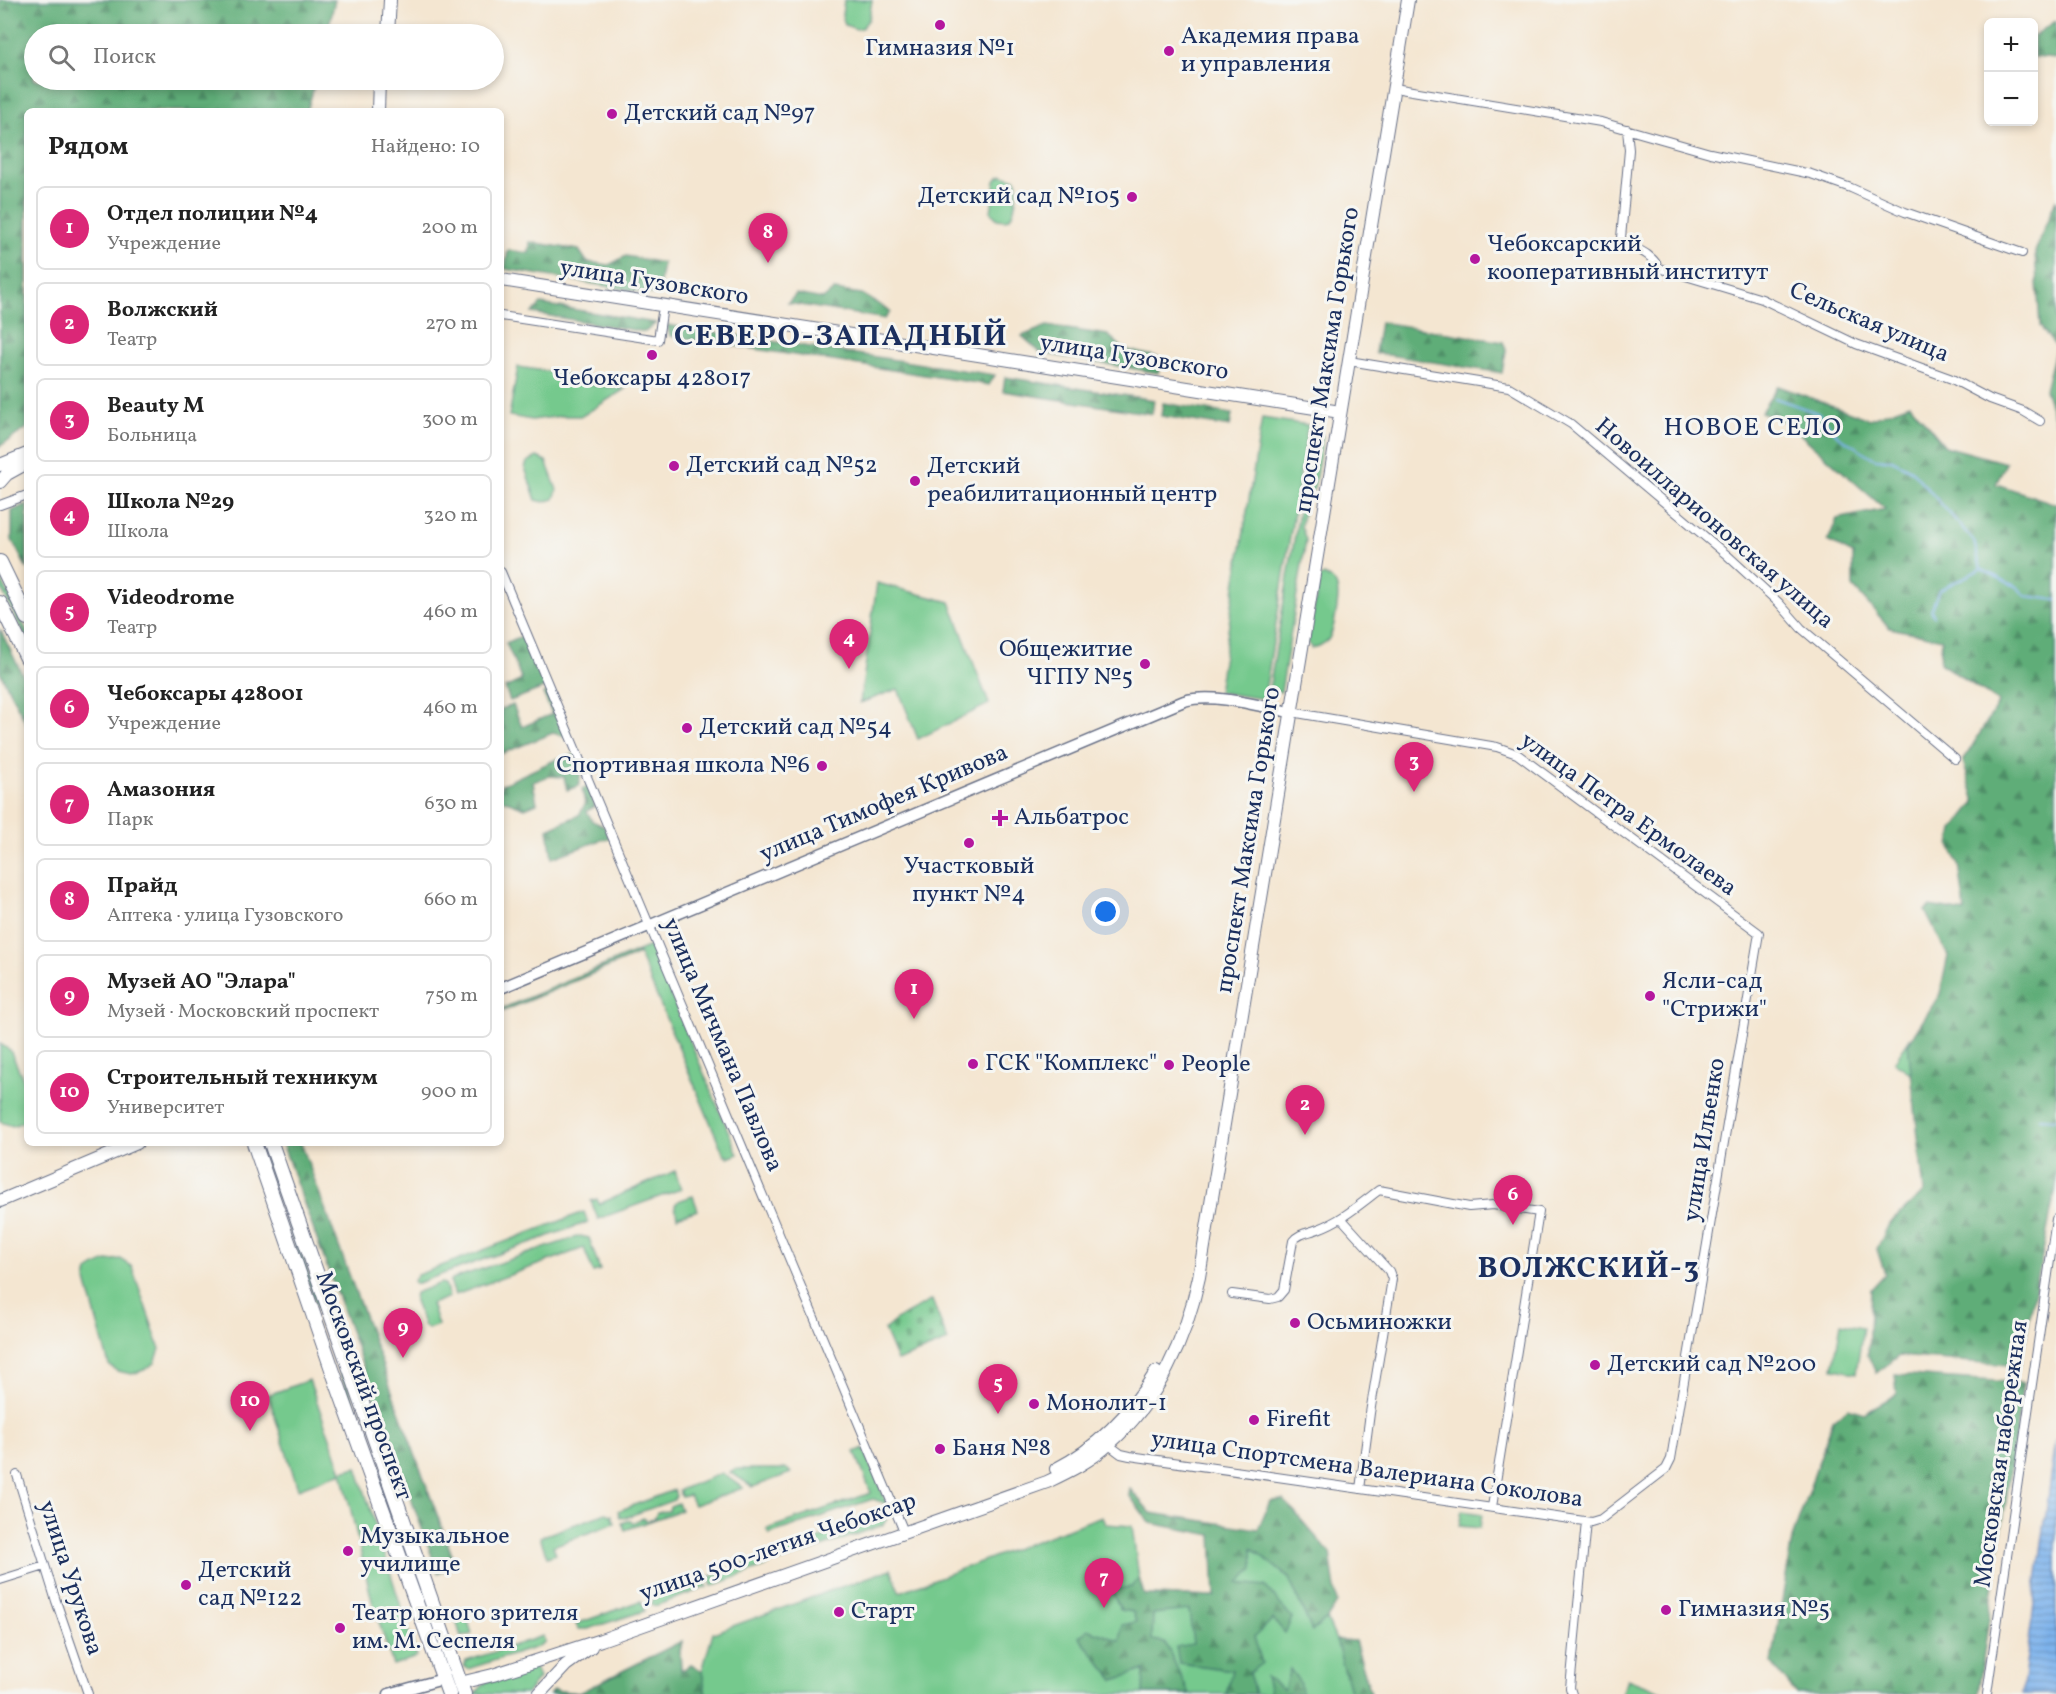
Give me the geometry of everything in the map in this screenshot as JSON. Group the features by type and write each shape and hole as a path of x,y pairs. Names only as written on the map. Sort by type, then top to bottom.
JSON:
{"main road":[{"path":"381,24 382,0"},
{"path":"389,24 390,0"},
{"name":"проспект Максима Горького","path":"1391,87 1402,0"},
{"name":"проспект Максима Горького","path":"905,1530 1061,1475 1137,1415 1154,1392 1179,1345 1191,1298 1383,132 1408,0"},
{"path":"378,108 379,90"},
{"path":"385,108 386,90"},
{"name":"проспект Максима Горького","path":"1336,416 1349,361 1383,132"},
{"name":"улица Гузовского","path":"504,281 663,309 1336,416"},
{"name":"улица Гузовского","path":"504,288 663,309"},
{"path":"0,465 24,455"},
{"path":"0,482 7,474 24,465"},
{"path":"0,562 24,612"},
{"path":"0,603 24,652"},
{"path":"101,1155 114,1146"},
{"path":"5,1195 128,1146"},
{"name":"Московский проспект","path":"255,1146 446,1686"},
{"name":"Московский проспект","path":"272,1146 461,1684"},
{"name":"улица 500-летия Чебоксар","path":"461,1684 601,1640 905,1530"},
{"name":"улица 500-летия Чебоксар","path":"461,1684 510,1662 777,1575"},
{"path":"539,1694 566,1665 601,1640"},
{"path":"446,1686 461,1684"}],"street":[{"path":"1391,87 1601,122 1710,153 1811,174 1851,188 1905,212 2022,253"},
{"name":"Сельская улица","path":"1627,129 1629,150 1621,238 1623,242 1647,253 1659,268 1762,299 1856,344 1952,379 2040,421"},
{"path":"504,316 658,340 663,309"},
{"name":"Новоилларионовская улица","path":"1349,361 1509,387 1571,424 1728,556 1779,603 1801,628 1955,759"},
{"path":"0,505 24,496"},
{"name":"улица Мичмана Павлова","path":"504,579 905,1530"},
{"name":"улица Тимофея Кривова","path":"504,987 1184,701 1193,698 1211,699 1288,711"},
{"name":"улица Петра Ермолаева","path":"1288,711 1497,747 1517,754 1758,933"},
{"name":"улица Ильенко","path":"1671,1459 1758,933"},
{"path":"1232,1294 1270,1299 1278,1297 1284,1290 1293,1241 1297,1236 1341,1218 1379,1191 1469,1206 1493,1205 1539,1212 1492,1507"},
{"path":"1341,1218 1389,1271 1392,1279 1367,1427 1360,1489"},
{"name":"Московская набережная","path":"1987,1694 2056,1219"},
{"name":"улица Спортсмена Валериана Соколова","path":"1106,1441 1121,1454 1130,1456 1587,1522 1596,1522 1601,1519 1666,1469 1671,1459"},
{"name":"улица Урукова","path":"17,1474 88,1694"},
{"path":"1572,1694 1570,1688 1587,1522"},
{"path":"0,1580 45,1566"},
{"path":"389,1694 446,1686"},
{"path":"405,1694 446,1686"}],"green space":[{"path":"0,0 335,0 329,24 24,24 24,90 313,90 308,108 24,108 24,430 0,446"},
{"path":"844,0 872,0 869,19 862,28 856,29 845,25 842,15"},
{"path":"2056,21 2056,59 2038,57 2038,33"},
{"path":"1003,175 1016,179 1017,183 1014,209 1010,218 1005,220 997,219 991,212 995,181"},
{"path":"2056,199 2056,347 2040,326 2035,252"},
{"path":"530,242 579,250 587,262 609,265 626,256 663,263 658,295 505,269 508,250 529,253"},
{"path":"834,290 862,294 890,311 885,319 788,303 796,294 823,299"},
{"path":"541,304 656,323 645,332 532,313"},
{"path":"1380,322 1503,342 1506,350 1502,373 1375,353"},
{"path":"667,325 995,375 989,385 670,336"},
{"path":"1047,326 1108,335 1124,349 1162,358 1158,373 1041,353 1022,336"},
{"path":"2056,347 2056,423 2045,390"},
{"path":"518,367 565,374 565,381 625,389 582,416 532,420 509,416"},
{"path":"1005,377 1154,400 1152,414 1003,391"},
{"path":"1778,386 1869,419 1910,404 1945,446 2006,463 1996,484 2056,504 2056,1187 2020,1366 1899,1356 1876,1373 1868,1355 1871,1289 1885,1274 1877,1249 1889,1224 1924,1192 1908,1044 1940,994 1948,956 1925,911 1930,906 1965,912 1959,864 1950,846 1953,830 1975,802 1963,761 1999,702 1940,663 1942,639 1890,628 1853,587 1853,554 1828,541 1837,519 1885,509 1786,422 1761,412"},
{"path":"1163,403 1232,414 1230,427 1161,416"},
{"path":"1262,418 1308,425 1264,699 1218,692"},
{"path":"1313,427 1323,436 1314,488 1305,502 1301,526 1306,540 1281,692 1269,690"},
{"path":"537,457 546,461 557,490 554,499 544,502 536,500 525,468 527,462"},
{"path":"24,505 24,563 12,540 12,511"},
{"path":"1324,575 1332,580 1338,592 1336,614 1328,640 1320,646 1311,648 1308,641 1320,577"},
{"path":"0,577 24,626 24,634 0,586"},
{"path":"877,583 950,602 989,704 918,739 898,689 860,703"},
{"path":"0,629 24,678 24,719 0,672"},
{"path":"524,635 546,687 510,701 505,688 522,680 506,643"},
{"path":"548,692 569,738 553,733 504,753 504,708 513,705 522,727 552,714 543,693"},
{"path":"575,754 581,769 579,786 567,790 564,777 549,776 533,782 537,803 525,808 504,800 504,784 557,759"},
{"path":"588,786 595,806 587,811 592,821 604,826 610,839 601,840 552,858 548,829 579,815 585,804 582,789"},
{"path":"650,946 738,1154 728,1158 724,1155 638,951"},
{"path":"638,951 639,954 504,1011 504,1008"},
{"path":"1910,1038 1920,1045 1915,1076 1894,1062"},
{"path":"0,1044 10,1050 24,1081 24,1121 13,1126 0,1122"},
{"path":"260,1146 263,1146 447,1667 445,1668"},
{"path":"283,1146 302,1146 456,1566 438,1573"},
{"path":"675,1171 681,1189 598,1219 591,1201 597,1199 599,1204"},
{"path":"693,1196 698,1210 677,1217 675,1205 678,1201"},
{"path":"584,1212 588,1222 415,1284 417,1275"},
{"path":"580,1236 589,1238 600,1270 593,1272 584,1248 455,1295 450,1281 452,1279"},
{"path":"121,1259 132,1267 160,1349 155,1363 132,1374 117,1371 109,1365 86,1281 88,1271 92,1268 103,1262"},
{"path":"441,1283 445,1284 449,1297 431,1304 438,1325 428,1329 424,1327 414,1298 415,1293"},
{"path":"932,1300 948,1341 897,1361 884,1330 897,1319"},
{"path":"1841,1323 1863,1327 1856,1373 1833,1369"},
{"path":"1895,1374 2023,1383 1978,1694 1796,1694 1772,1663 1792,1539 1833,1420 1848,1408 1864,1413 1897,1394"},
{"path":"309,1380 342,1471 357,1467 417,1657 393,1665 372,1601 342,1472 298,1489 268,1395"},
{"path":"864,1448 887,1504 873,1499 769,1534 767,1529 871,1493 855,1452"},
{"path":"735,1469 787,1469 791,1473 753,1487 730,1472"},
{"path":"722,1473 743,1488 694,1505 689,1495 681,1497 679,1490"},
{"path":"1130,1489 1151,1513 1258,1529 1270,1501 1284,1500 1330,1553 1337,1603 1327,1619 1312,1631 1289,1578 1252,1548 1253,1569 1238,1583 1265,1586 1292,1618 1285,1633 1273,1619 1254,1637 1262,1663 1249,1673 1255,1694 1226,1694 1232,1670 1179,1663 1176,1647 1193,1644 1189,1610 1153,1614 1152,1640 1165,1642 1189,1694 1143,1694 1144,1670 1114,1680 1079,1637 1088,1629 1120,1641 1122,1625 1136,1622 1133,1612 1121,1610 1111,1590 1131,1587 1139,1578 1144,1595 1215,1597 1212,1535 1150,1523 1129,1495"},
{"path":"674,1490 676,1496 674,1500 624,1518 620,1517 618,1511"},
{"path":"678,1503 681,1510 625,1530 622,1523 630,1520 633,1523 643,1518 648,1521 655,1518 657,1512 669,1511 670,1506"},
{"path":"1462,1511 1482,1514 1480,1528 1459,1526"},
{"path":"606,1513 612,1515 615,1523 553,1546 556,1554 547,1557 540,1537"},
{"path":"888,1513 883,1525 779,1562 776,1558 779,1552"},
{"path":"1102,1516 1105,1524 1132,1526 1139,1578 1144,1595 1215,1597 1252,1548 1289,1578 1312,1631 1327,1619 1336,1640 1355,1641 1371,1694 550,1694 553,1690 579,1693 682,1641 681,1672 691,1664 702,1671 713,1633 891,1569 900,1592"},
{"path":"763,1557 767,1558 769,1565 712,1586 709,1577"},
{"path":"704,1579 707,1587 655,1606 651,1604 657,1595"},
{"path":"641,1601 644,1611 588,1629 578,1629 576,1624"},
{"path":"465,1611 472,1634 461,1637 454,1613"},
{"path":"543,1636 545,1642 537,1647 468,1669 464,1666 466,1661"},
{"path":"1336,1640 1355,1641 1371,1694 1346,1694 1350,1691"},
{"path":"682,1641 681,1671 691,1664 702,1671 706,1694 550,1694 553,1690 579,1693"},
{"path":"531,1667 535,1668 539,1678 526,1694 475,1694 486,1682"},
{"path":"1290,1669 1301,1684 1302,1694 1266,1694 1270,1692 1266,1677 1284,1689"},
{"path":"1627,1679 1666,1694 1621,1694"}],"water":[{"path":"2056,1439 2056,1694 2022,1694"}],"waterway":[{"path":"1775,398 1820,414 1838,436 1875,459 1892,460 1911,470 1974,541 1981,569 2017,587 2026,596 2056,600"},
{"path":"1934,616 1931,610 1939,590 1981,569"},
{"path":"2040,1118 2056,1119"}],"place":[{"name":"Гимназия №1","path":"940,25"},
{"name":"Академия права и управления","path":"1169,51"},
{"name":"Детский сад №97","path":"612,114"},
{"name":"Детский сад №105","path":"1132,197"},
{"name":"Чебоксарский кооперативный институт","path":"1475,259"},
{"name":"Прайд","path":"768,263"},
{"name":"Чебоксары 428017","path":"652,355"},
{"name":"Детский сад №52","path":"674,466"},
{"name":"Детский реабилитационный центр","path":"915,481"},
{"name":"Общежитие ЧГПУ №5","path":"1145,664"},
{"name":"Школа №29","path":"849,669"},
{"name":"Детский сад №54","path":"687,728"},
{"name":"Спортивная школа №6","path":"822,766"},
{"name":"Beauty M","path":"1414,792"},
{"name":"Альбатрос","path":"1000,818"},
{"name":"Участковый пункт №4","path":"969,843"},
{"name":"Ясли-сад \"Стрижи\"","path":"1650,996"},
{"name":"Отдел полиции №4","path":"914,1019"},
{"name":"ГСК \"Комплекс\"","path":"973,1064"},
{"name":"People","path":"1169,1065"},
{"name":"Волжский","path":"1305,1135"},
{"name":"Чебоксары 428001","path":"1513,1225"},
{"name":"Осьминожки","path":"1295,1323"},
{"name":"Музей АО \"Элара\"","path":"403,1358"},
{"name":"Детский сад №200","path":"1595,1365"},
{"name":"Монолит-1","path":"1034,1404"},
{"name":"Videodrome","path":"998,1414"},
{"name":"Firefit","path":"1254,1420"},
{"name":"Строительный техникум","path":"250,1431"},
{"name":"Баня №8","path":"940,1449"},
{"name":"Музыкальное училище","path":"348,1551"},
{"name":"Детский сад №122","path":"186,1585"},
{"name":"Амазония","path":"1104,1608"},
{"name":"Гимназия №5","path":"1666,1610"},
{"name":"Старт","path":"839,1612"},
{"name":"Театр юного зрителя им. М. Сеспеля","path":"340,1628"}],"district":[{"name":"СЕВЕРО-ЗАПАДНЫЙ","path":"841,337"},
{"name":"НОВОЕ СЕЛО","path":"1753,428"},
{"name":"ВОЛЖСКИЙ-3","path":"1589,1269"}]}
